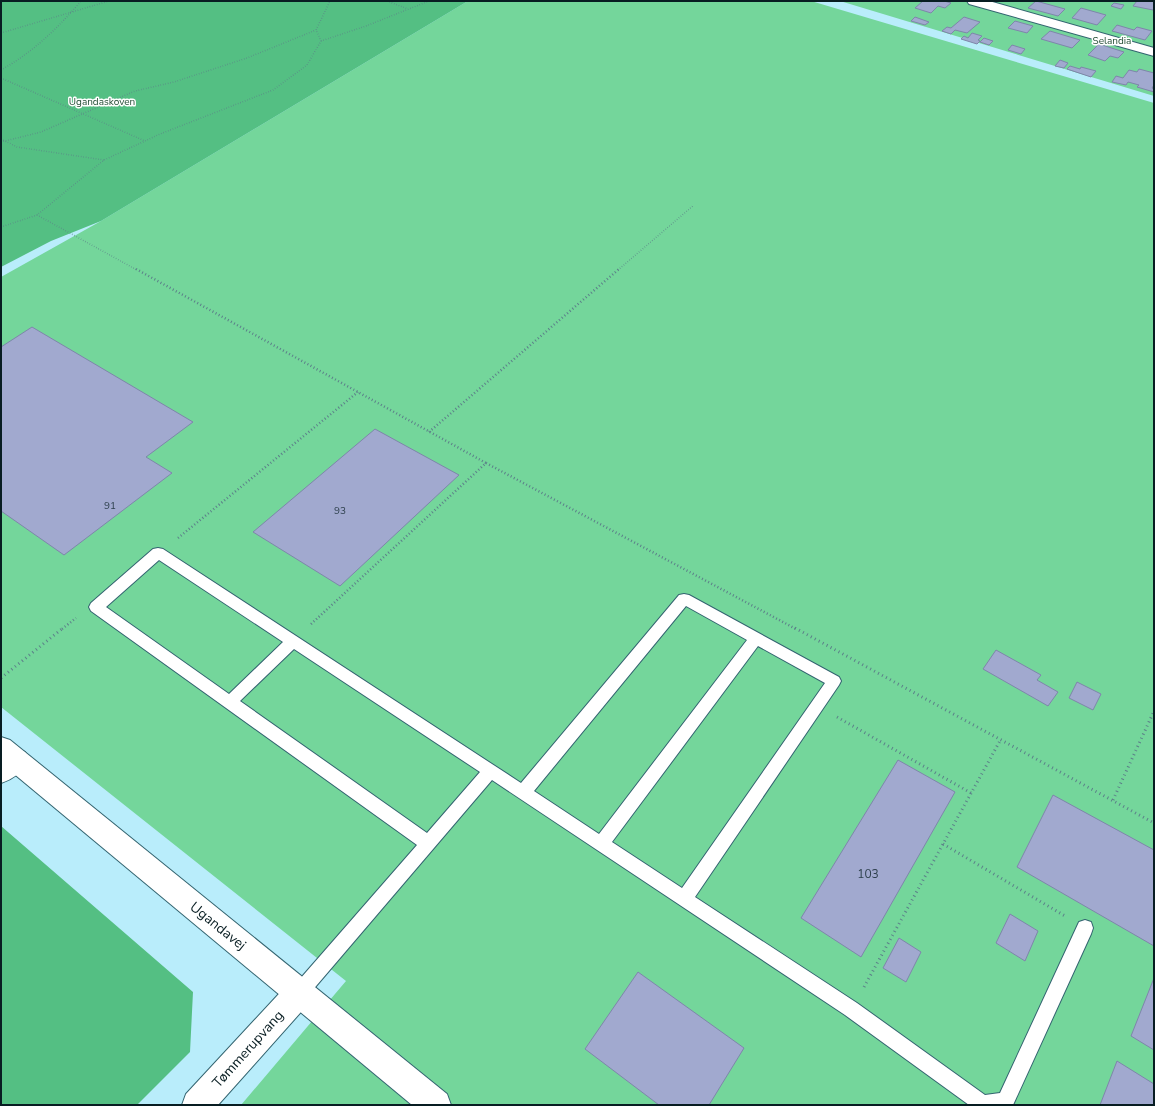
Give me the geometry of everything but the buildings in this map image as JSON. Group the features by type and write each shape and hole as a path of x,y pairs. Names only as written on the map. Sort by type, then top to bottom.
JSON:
{"street":[{"path":"974,1 1154,52"},
{"name":"Ugandavej","path":"6,760 436,1105"},
{"name":"Tømmerupvang","path":"196,1105 298,993"}],"lane":[{"path":"428,843 96,608 158,553 523,792 851,1010 983,1104 1005,1102 1085,928"},
{"path":"523,792 684,599 834,681 684,899"},
{"path":"600,844 756,638"},
{"path":"230,702 292,641"},
{"path":"298,993 491,771"}],"path":[{"path":"1,70 22,58 58,27 81,1"},
{"path":"1,33 109,1"},
{"path":"1,141 41,132 135,91 174,82 248,58 316,30 330,1"},
{"path":"387,1 408,9"},
{"path":"1,226 37,215 104,160 146,141 273,90 307,65 321,41 366,26 429,1"},
{"path":"316,30 321,41"},
{"path":"1,78 146,141"},
{"path":"4,141 18,147 104,160"},
{"path":"429,432 694,205"},
{"path":"37,215 429,432 1001,739 1154,823"},
{"path":"158,553 358,392"},
{"path":"292,641 486,463"},
{"path":"1,678 82,614 96,608"},
{"path":"817,706 971,793"},
{"path":"1113,800 1154,711"},
{"path":"851,1010 1001,739"},
{"path":"943,844 1085,928"}],"green space":[{"name":"Ugandaskoven","path":"1,1 468,1 101,221 51,241 1,267"},
{"path":"468,1 811,1 1154,103 1154,1105 241,1105 346,981 1,707 1,277 101,221"},
{"name":"Selandia","path":"840,1 1154,1 1154,96"},
{"path":"1,826 193,992 190,1052 137,1105 1,1105"}]}
